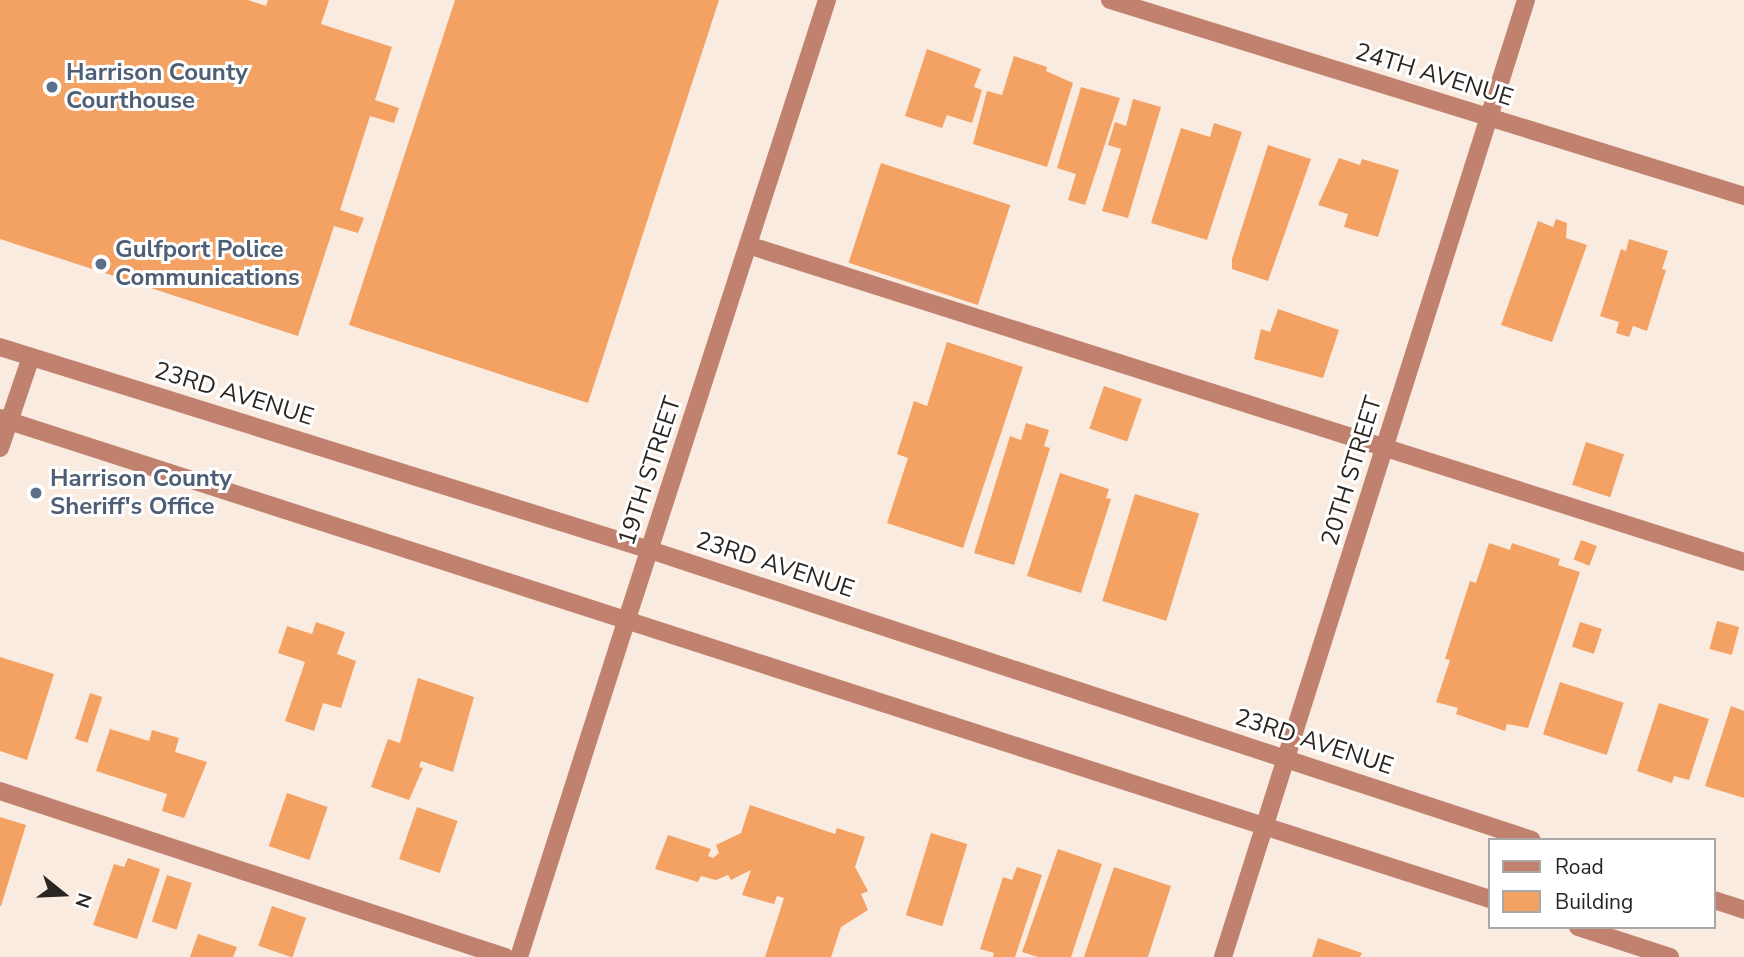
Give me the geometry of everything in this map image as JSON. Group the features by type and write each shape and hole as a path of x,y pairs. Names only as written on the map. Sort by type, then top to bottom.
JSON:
{"street":[{"name":"19TH STREET","path":"519,957 827,0"},
{"name":"24TH AVENUE","path":"1110,0 1744,196"},
{"name":"20TH STREET","path":"1223,957 1527,0"},
{"path":"748,245 1744,562"},
{"name":"23RD AVENUE","path":"0,347 650,550 1526,838"},
{"path":"0,448 4,419 32,357"},
{"path":"4,419 1488,898"},
{"path":"0,791 505,957"},
{"path":"1716,901 1744,910"},
{"path":"1584,929 1670,957"}],"building":[{"path":"0,0 248,0 266,6 268,0 329,0 321,24 392,47 375,100 399,108 394,123 370,116 340,210 364,218 358,233 334,226 298,336 0,239"},
{"path":"455,0 719,0 588,403 349,325"},
{"path":"927,49 981,69 974,87 982,90 972,123 947,115 942,128 905,116"},
{"path":"1014,56 1047,67 1046,71 1073,83 1047,167 973,144 987,91 1002,95"},
{"path":"1081,87 1120,98 1085,205 1068,200 1076,174 1057,168"},
{"path":"1133,99 1161,107 1128,218 1102,211 1121,149 1108,145 1115,122 1126,126"},
{"path":"1214,123 1242,132 1207,240 1151,223 1181,128 1210,137"},
{"path":"1268,145 1311,159 1268,281 1232,269 1232,259"},
{"path":"1339,158 1360,165 1362,159 1399,170 1378,237 1344,227 1348,214 1318,205"},
{"path":"881,163 1010,205 978,305 849,263"},
{"path":"1556,219 1567,223 1566,238 1587,245 1552,342 1501,325 1538,221 1553,227"},
{"path":"1629,239 1668,251 1662,269 1666,270 1647,331 1633,326 1629,337 1616,333 1619,322 1600,316 1621,249 1626,251"},
{"path":"1278,309 1339,330 1323,378 1254,359 1261,329 1270,332"},
{"path":"947,342 1023,367 963,548 887,523 908,458 897,454 914,401 927,406"},
{"path":"1104,386 1142,399 1127,442 1089,429"},
{"path":"1026,423 1049,430 1044,446 1050,448 1014,565 974,553 1010,436 1021,440"},
{"path":"1586,442 1624,454 1610,497 1572,485"},
{"path":"1060,473 1109,489 1106,498 1111,499 1081,593 1027,576"},
{"path":"1135,494 1199,514 1166,621 1102,601"},
{"path":"1581,540 1597,546 1589,566 1573,560"},
{"path":"1489,543 1510,550 1512,543 1560,559 1558,565 1580,572 1528,728 1507,724 1505,731 1456,714 1458,708 1436,702 1450,660 1445,659 1470,581 1476,583"},
{"path":"1717,621 1739,627 1732,655 1709,649"},
{"path":"316,622 345,632 337,654 356,661 341,708 323,703 314,731 285,721 305,662 278,653 287,626 312,634"},
{"path":"1580,622 1602,629 1594,654 1572,647"},
{"path":"0,657 54,674 27,760 0,751"},
{"path":"418,678 474,697 453,772 421,761 419,767 423,768 409,800 371,787 388,739 400,743"},
{"path":"1560,682 1624,703 1607,755 1543,734"},
{"path":"90,693 102,697 88,743 75,739"},
{"path":"1659,703 1709,719 1689,780 1674,776 1672,783 1637,771"},
{"path":"1731,706 1744,711 1744,798 1705,786"},
{"path":"110,729 149,741 152,730 179,738 175,752 207,762 184,818 162,811 167,794 96,771"},
{"path":"287,793 328,807 309,860 269,846"},
{"path":"750,805 835,834 837,828 865,837 855,867 868,891 861,894 868,910 841,927 831,957 765,957 784,898 777,896 774,904 742,895 751,870 731,880 728,875 716,880 701,876 698,882 655,869 668,835 711,849 708,856 713,858 719,853 716,845 741,833"},
{"path":"417,807 458,821 440,873 399,859"},
{"path":"0,817 26,825 1,906 0,906"},
{"path":"931,833 967,844 942,926 906,915"},
{"path":"1058,849 1102,864 1071,957 1038,957 1022,952"},
{"path":"128,858 160,869 137,939 93,925 114,864 124,867"},
{"path":"1017,867 1042,875 1015,957 993,957 994,953 980,949 1003,877 1012,880"},
{"path":"1114,867 1171,886 1148,957 1084,957"},
{"path":"167,875 192,883 177,930 152,922"},
{"path":"272,906 306,918 293,957 258,946"},
{"path":"198,934 237,947 233,957 190,957"},
{"path":"1318,938 1362,953 1360,957 1312,957"}],"place":[{"name":"Harrison County Courthouse","path":"52,87"},
{"name":"Gulfport Police Communications","path":"101,264"},
{"name":"Harrison County Sheriff's Office","path":"36,493"}]}
